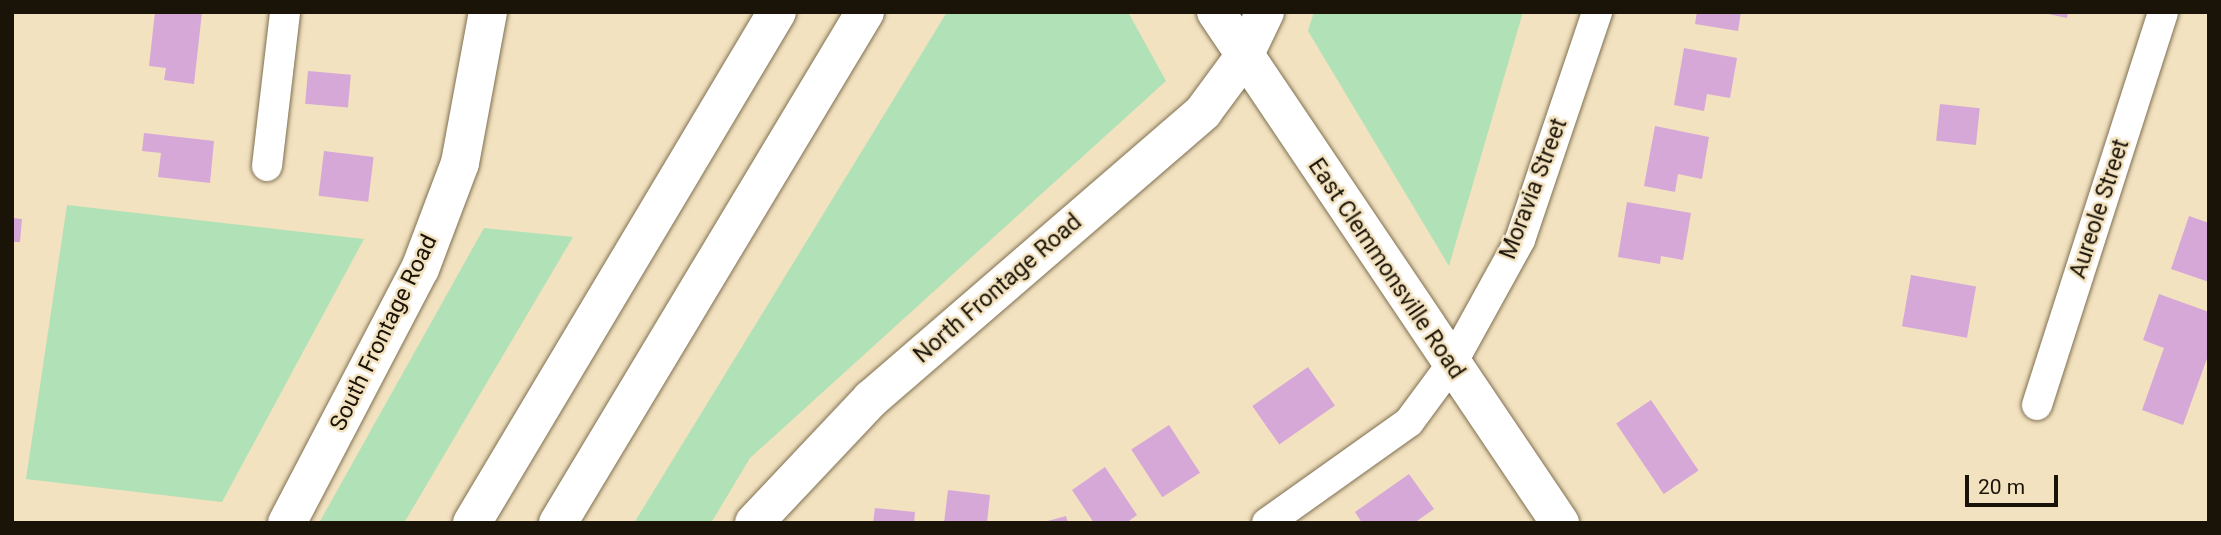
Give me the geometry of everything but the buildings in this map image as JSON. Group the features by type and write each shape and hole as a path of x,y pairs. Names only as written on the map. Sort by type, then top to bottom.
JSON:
{"main road":[{"name":"South Frontage Road","path":"287,523 419,269 460,163 488,12"},
{"path":"472,523 777,12"},
{"path":"558,523 865,12"},
{"name":"East Clemmonsville Road","path":"1216,12 1243,58 1560,523"},
{"name":"North Frontage Road","path":"754,523 871,399 1203,112 1243,58 1265,12"}],"street":[{"path":"267,166 285,12"},
{"name":"Moravia Street","path":"1267,523 1409,422 1451,365 1520,240 1597,12"},
{"name":"Aureole Street","path":"2037,405 2163,12"}],"green space":[{"path":"947,12 1128,12 1166,81 750,458 711,523 634,523"},
{"path":"1314,12 1523,12 1449,266 1308,31"},
{"path":"67,205 364,239 222,502 26,479"},
{"path":"484,228 573,237 404,523 319,523"}]}
